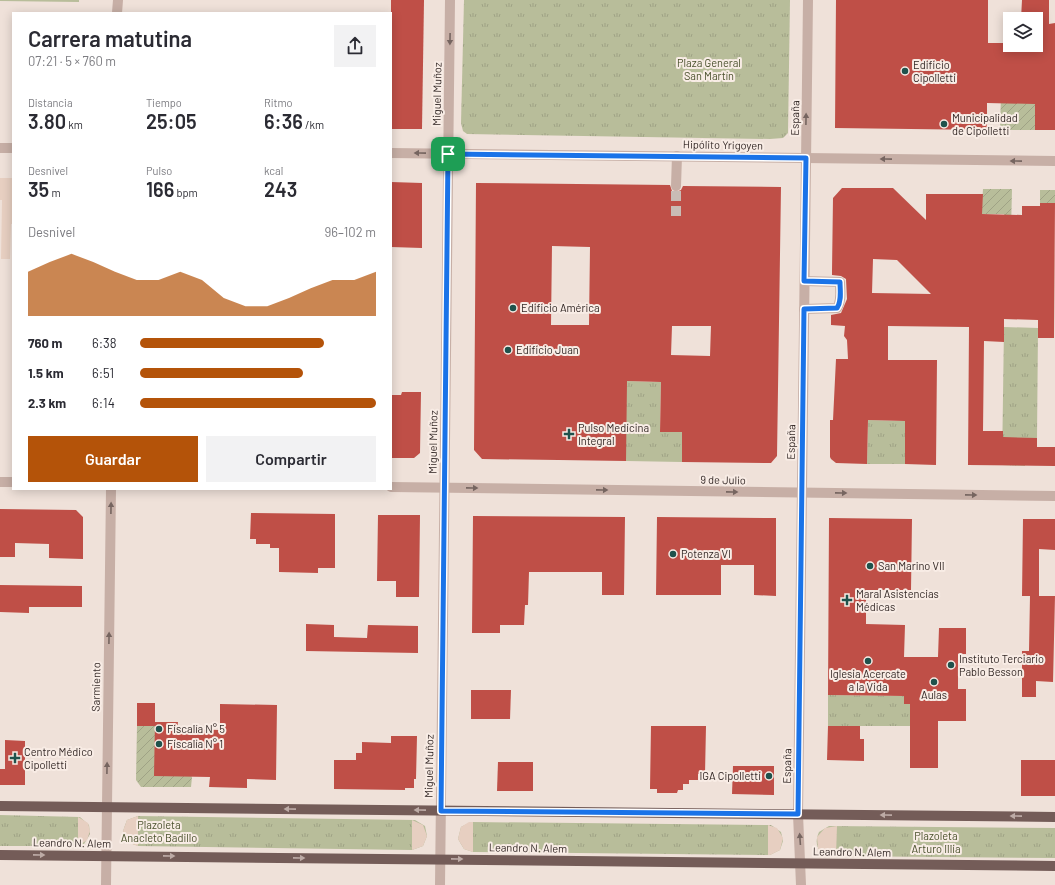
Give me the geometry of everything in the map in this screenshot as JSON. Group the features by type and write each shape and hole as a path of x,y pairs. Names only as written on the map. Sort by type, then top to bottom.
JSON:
{"main road":[{"path":"0,806 1055,817"},
{"name":"Leandro N. Alem","path":"0,855 1055,866"}],"street":[{"path":"118,0 118,12"},
{"name":"Miguel Muñoz","path":"440,885 450,0"},
{"name":"España","path":"801,885 802,863 798,814 808,0"},
{"path":"0,148 12,148"},
{"name":"Hipólito Yrigoyen","path":"392,153 1055,161"},
{"path":"676,186 677,156"},
{"path":"804,281 840,282 839,304 837,308 804,309"},
{"path":"0,482 12,482"},
{"name":"9 de Julio","path":"392,487 1055,496"},
{"name":"Sarmiento","path":"106,885 111,490"}],"green space":[{"path":"79,0 79,2 0,1"},
{"name":"Plaza General San Martín","path":"464,0 790,0 788,133 783,138 770,139 467,134 463,131 461,123"},
{"path":"1002,59 1035,83 1035,130 1000,130"},
{"path":"983,189 1012,189 1011,231 1004,231 1004,214 971,214 982,204"},
{"path":"1040,190 1055,190 1055,203 1040,203"},
{"path":"1004,327 1038,328 1037,438 1025,438 1025,466 1002,465"},
{"path":"626,381 661,382 660,432 682,432 682,462 626,461"},
{"path":"868,420 905,421 905,464 867,464"},
{"path":"828,695 904,696 904,704 911,704 910,726 828,726"},
{"path":"137,726 155,726 192,777 191,787 141,787 136,780"},
{"path":"0,815 80,817 89,825 90,834 84,844 78,846 0,846"},
{"name":"Plazoleta Anacleto Badillo","path":"138,816 415,820 425,826 427,836 423,846 412,850 138,846 127,842 123,831 127,820"},
{"path":"471,822 771,825 781,832 783,841 780,850 770,855 473,852 464,849 458,839 461,827"},
{"name":"Plazoleta Arturo Illia","path":"829,826 1055,828 1055,858 829,856 819,850 817,840 819,832"}],"shaded area":[{"path":"0,178 12,178 10,259 1,259 2,200 0,200"},
{"path":"138,816 138,846 127,842 123,831 127,820"},
{"path":"78,817 88,823 90,831 87,840 78,846"},
{"path":"412,820 423,825 427,836 423,846 412,850"},
{"path":"469,822 473,822 473,852 464,849 458,839 461,827"},
{"path":"768,825 777,828 783,838 780,850 770,855 768,855"},
{"path":"837,826 836,856 827,856 818,848 817,837 825,828"}],"building":[{"path":"391,0 424,0 422,129 392,129"},
{"name":"Edificio Cipolletti","path":"836,0 988,0 988,43 1003,43 1003,52 1043,52 1043,12 1021,12 1022,0 1049,0 1049,24 1055,23 1055,130 1035,130 1035,104 987,103 987,130 835,128"},
{"path":"392,182 422,183 422,248 392,247"},
{"path":"476,183 670,185 672,191 676,192 681,190 683,186 781,187 777,456 771,463 682,462 682,432 660,432 661,382 627,381 626,461 482,459 474,450","holes":["552,246 590,247 589,325 551,325","672,326 711,326 710,356 671,355"]},
{"path":"842,188 893,188 926,220 926,194 983,194 982,214 1022,215 1022,206 1040,206 1040,203 1055,203 1054,338 1038,338 1038,320 1004,319 1004,342 984,341 983,431 1003,431 1003,437 1037,438 1037,447 1055,447 1055,466 968,465 969,327 888,326 888,360 937,360 936,465 905,464 905,421 868,420 867,464 836,463 831,459 830,420 833,420 836,359 848,359 847,340 844,336 845,326 831,325 831,315 841,313 847,299 846,279 841,276 832,275 833,198","holes":["873,259 897,260 931,294 872,293"]},
{"path":"402,392 421,392 420,453 414,458 392,458 392,395 401,395"},
{"path":"0,509 76,510 83,517 83,559 49,558 49,544 15,543 15,557 0,557"},
{"path":"251,513 335,514 335,568 318,568 318,573 279,572 279,548 270,548 270,544 256,544 256,539 250,539"},
{"path":"378,515 420,515 419,597 396,597 396,581 377,581"},
{"path":"473,516 625,517 624,595 602,595 602,572 529,572 528,605 525,605 524,625 500,625 500,633 472,633"},
{"path":"657,517 776,518 776,596 754,595 754,565 721,565 721,595 656,595"},
{"path":"829,518 912,519 911,590 866,590 866,624 905,625 904,657 938,657 939,628 966,628 966,654 958,654 958,689 966,689 966,721 938,721 938,768 910,768 910,704 904,704 904,696 828,695"},
{"path":"1023,519 1055,519 1055,550 1039,549 1039,596 1055,596 1053,682 1036,681 1036,697 1022,697 1022,651 1029,651 1030,596 1022,596"},
{"path":"0,585 82,586 82,607 29,607 29,613 0,612"},
{"path":"306,624 334,625 334,637 367,638 368,625 418,626 418,653 306,651"},
{"path":"471,690 511,690 510,719 471,719"},
{"path":"137,703 155,703 155,726 137,726"},
{"path":"220,704 277,705 276,780 247,779 247,788 209,787 210,777 154,776 155,722 178,722 177,729 220,730"},
{"path":"651,726 706,726 705,774 698,774 698,780 689,780 689,784 683,784 683,790 678,790 677,793 657,793 657,789 650,789"},
{"path":"828,726 860,726 860,739 864,739 864,761 827,760"},
{"path":"391,736 417,736 416,779 414,779 414,788 405,788 405,790 334,789 334,760 356,760 356,753 362,753 362,742 391,743"},
{"name":"Centro Médico Cipolletti","path":"5,740 25,741 25,785 0,785 0,769 5,769"},
{"path":"1021,760 1055,760 1055,796 1021,796"},
{"path":"498,762 533,762 533,791 497,791"},
{"path":"733,766 774,766 774,795 732,794"}],"tunnel":[{"path":"676,186 676,216"}],"place":[{"name":"Edificio Cipolletti","path":"905,71"},
{"name":"Municipalidad de Cipolletti","path":"944,124"},
{"name":"Edificio América","path":"513,308"},
{"name":"Edificio Juan","path":"508,350"},
{"name":"Pulso Medicina Integral","path":"569,434"},
{"name":"Potenza VI","path":"673,554"},
{"name":"San Marino VII","path":"870,566"},
{"name":"Maral Asistencias Médicas","path":"847,600"},
{"name":"Iglesia Acercate a la Vida","path":"868,661"},
{"name":"Instituto Terciario Pablo Besson","path":"951,665"},
{"name":"Aulas","path":"934,682"},
{"name":"Fiscalía N° 5","path":"159,729"},
{"name":"Fiscalía N° 1","path":"159,744"},
{"name":"Centro Médico Cipolletti","path":"15,758"},
{"name":"IGA Cipolletti","path":"769,776"}],"route":[{"path":"448,154 806,158 804,281 840,282 840,292 839,304 837,308 804,309 798,814 441,811 448,154"}]}
